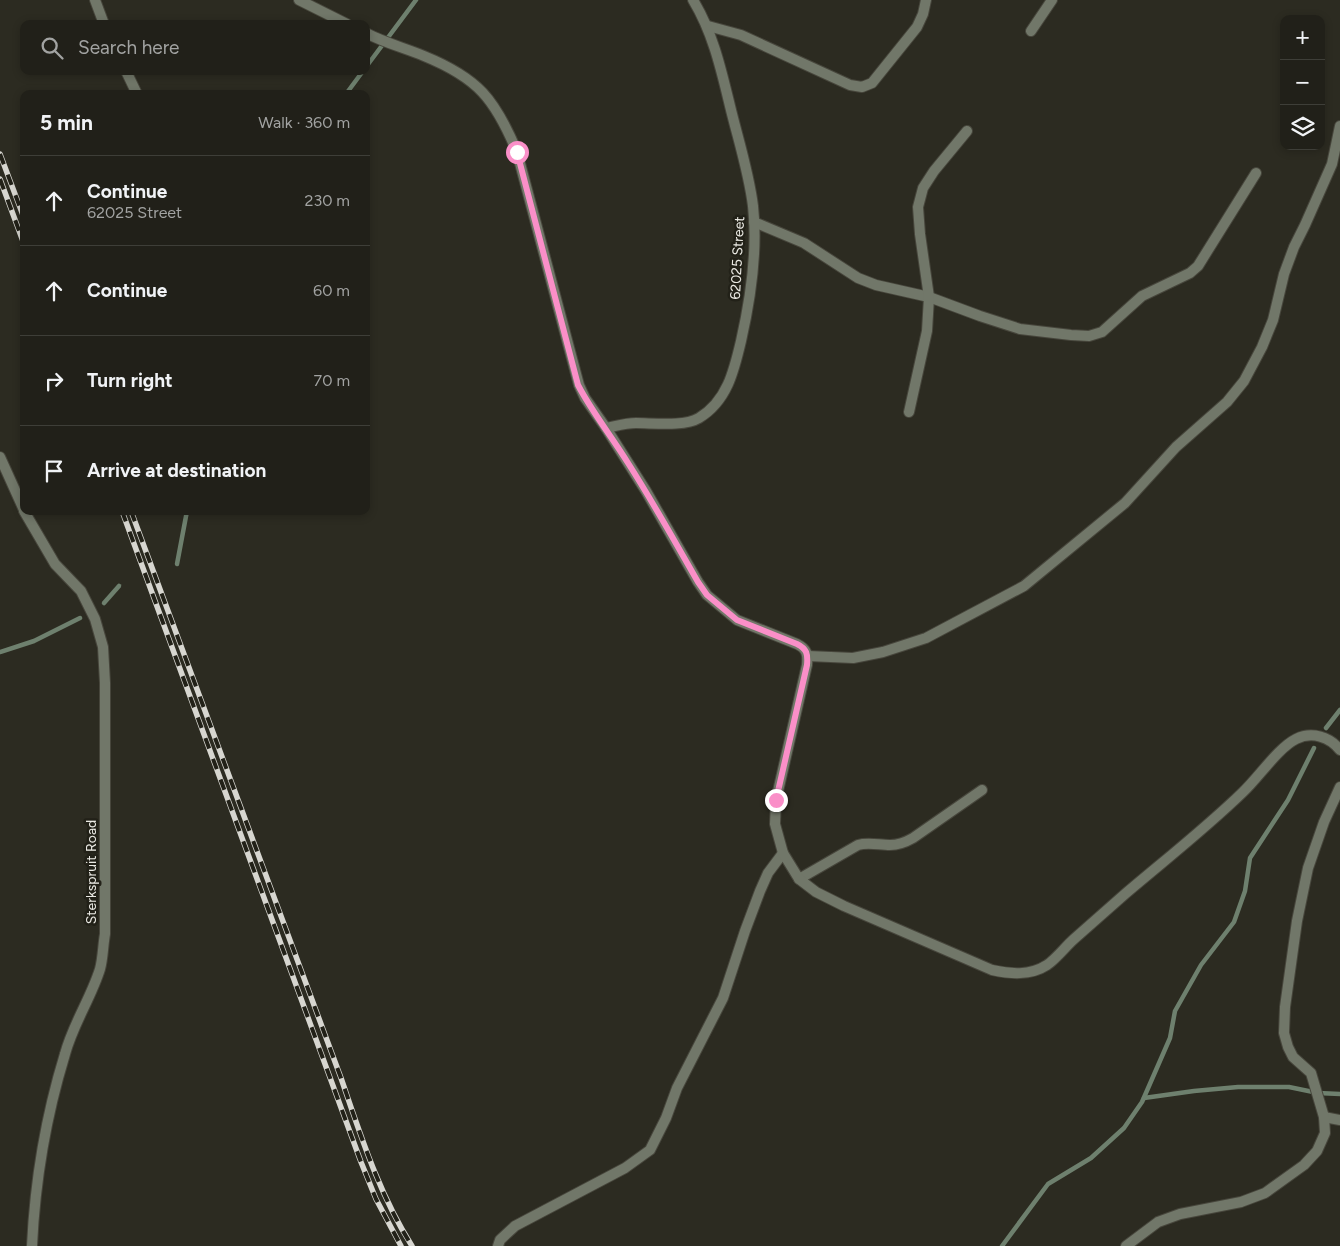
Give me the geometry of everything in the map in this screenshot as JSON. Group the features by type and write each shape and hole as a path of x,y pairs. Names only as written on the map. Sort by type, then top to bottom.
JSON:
{"street":[{"path":"95,0 102,20"},
{"path":"300,0 339,20"},
{"name":"62025 Street","path":"606,428 634,422 668,424 698,419 716,405 727,388 734,370 750,300 755,237 753,205 719,61 708,26 693,0"},
{"path":"708,26 741,35 850,85 862,87 872,83 917,27 923,14 926,0"},
{"path":"1031,31 1052,0"},
{"path":"370,35 444,64 472,81 491,100 505,123 517,152 578,385 585,398 646,491 707,595 737,620 804,647 807,651 808,656 776,800 776,824 783,854 800,879 816,892 992,970 1011,974 1029,973 1046,965 1126,893 1179,850 1244,792 1283,749 1297,738 1311,735 1326,738 1340,750"},
{"path":"128,75 135,90"},
{"path":"808,656 853,658 883,652 926,638 1024,586 1125,503 1176,448 1227,402 1244,381 1262,347 1273,320 1284,274 1294,246 1332,164 1340,126"},
{"path":"910,412 927,331 929,297 918,207 923,188 934,170 967,131"},
{"path":"754,222 804,244 858,278 876,285 929,297 980,316 1020,328 1090,336 1102,332 1142,296 1190,273 1198,266 1256,173"},
{"name":"Sterkspruit Road","path":"0,457 20,502"},
{"name":"Sterkspruit Road","path":"26,515 55,564 81,591 95,619 102,647 105,683 105,934 100,968 65,1051 55,1090 42,1149 32,1246"},
{"path":"1126,1246 1158,1222 1195,1210 1241,1202 1265,1193 1304,1165 1317,1151 1325,1133 1324,1117 1311,1073 1293,1057 1288,1047 1284,1033 1284,1007 1297,921 1308,868 1324,822 1340,787"},
{"path":"800,879 858,845 864,843 892,845 913,838 982,790"},
{"path":"498,1246 500,1240 515,1226 625,1168 650,1150 666,1118 677,1088 723,998 760,890 768,874 783,854"},
{"path":"1324,1117 1340,1120"}],"waterway":[{"path":"370,62 416,0"},
{"path":"349,90 360,75"},
{"path":"177,564 186,515"},
{"path":"104,603 119,586"},
{"path":"0,652 34,641 80,618"},
{"path":"1326,728 1340,710"},
{"path":"1002,1246 1048,1184 1091,1158 1124,1128 1142,1102 1170,1038 1175,1011 1201,965 1234,922 1245,891 1250,858 1288,800 1314,748"},
{"path":"1144,1098 1238,1087 1289,1087 1318,1093 1340,1094"}],"railway":[{"path":"0,154 20,207"},
{"path":"0,179 20,233"},
{"path":"123,515 361,1162 376,1199 401,1246"},
{"path":"132,515 380,1185 412,1246"}],"route":[{"path":"517,152 578,385 585,398 646,491 707,595 737,620 804,647 807,651 807,665 776,800"}]}
